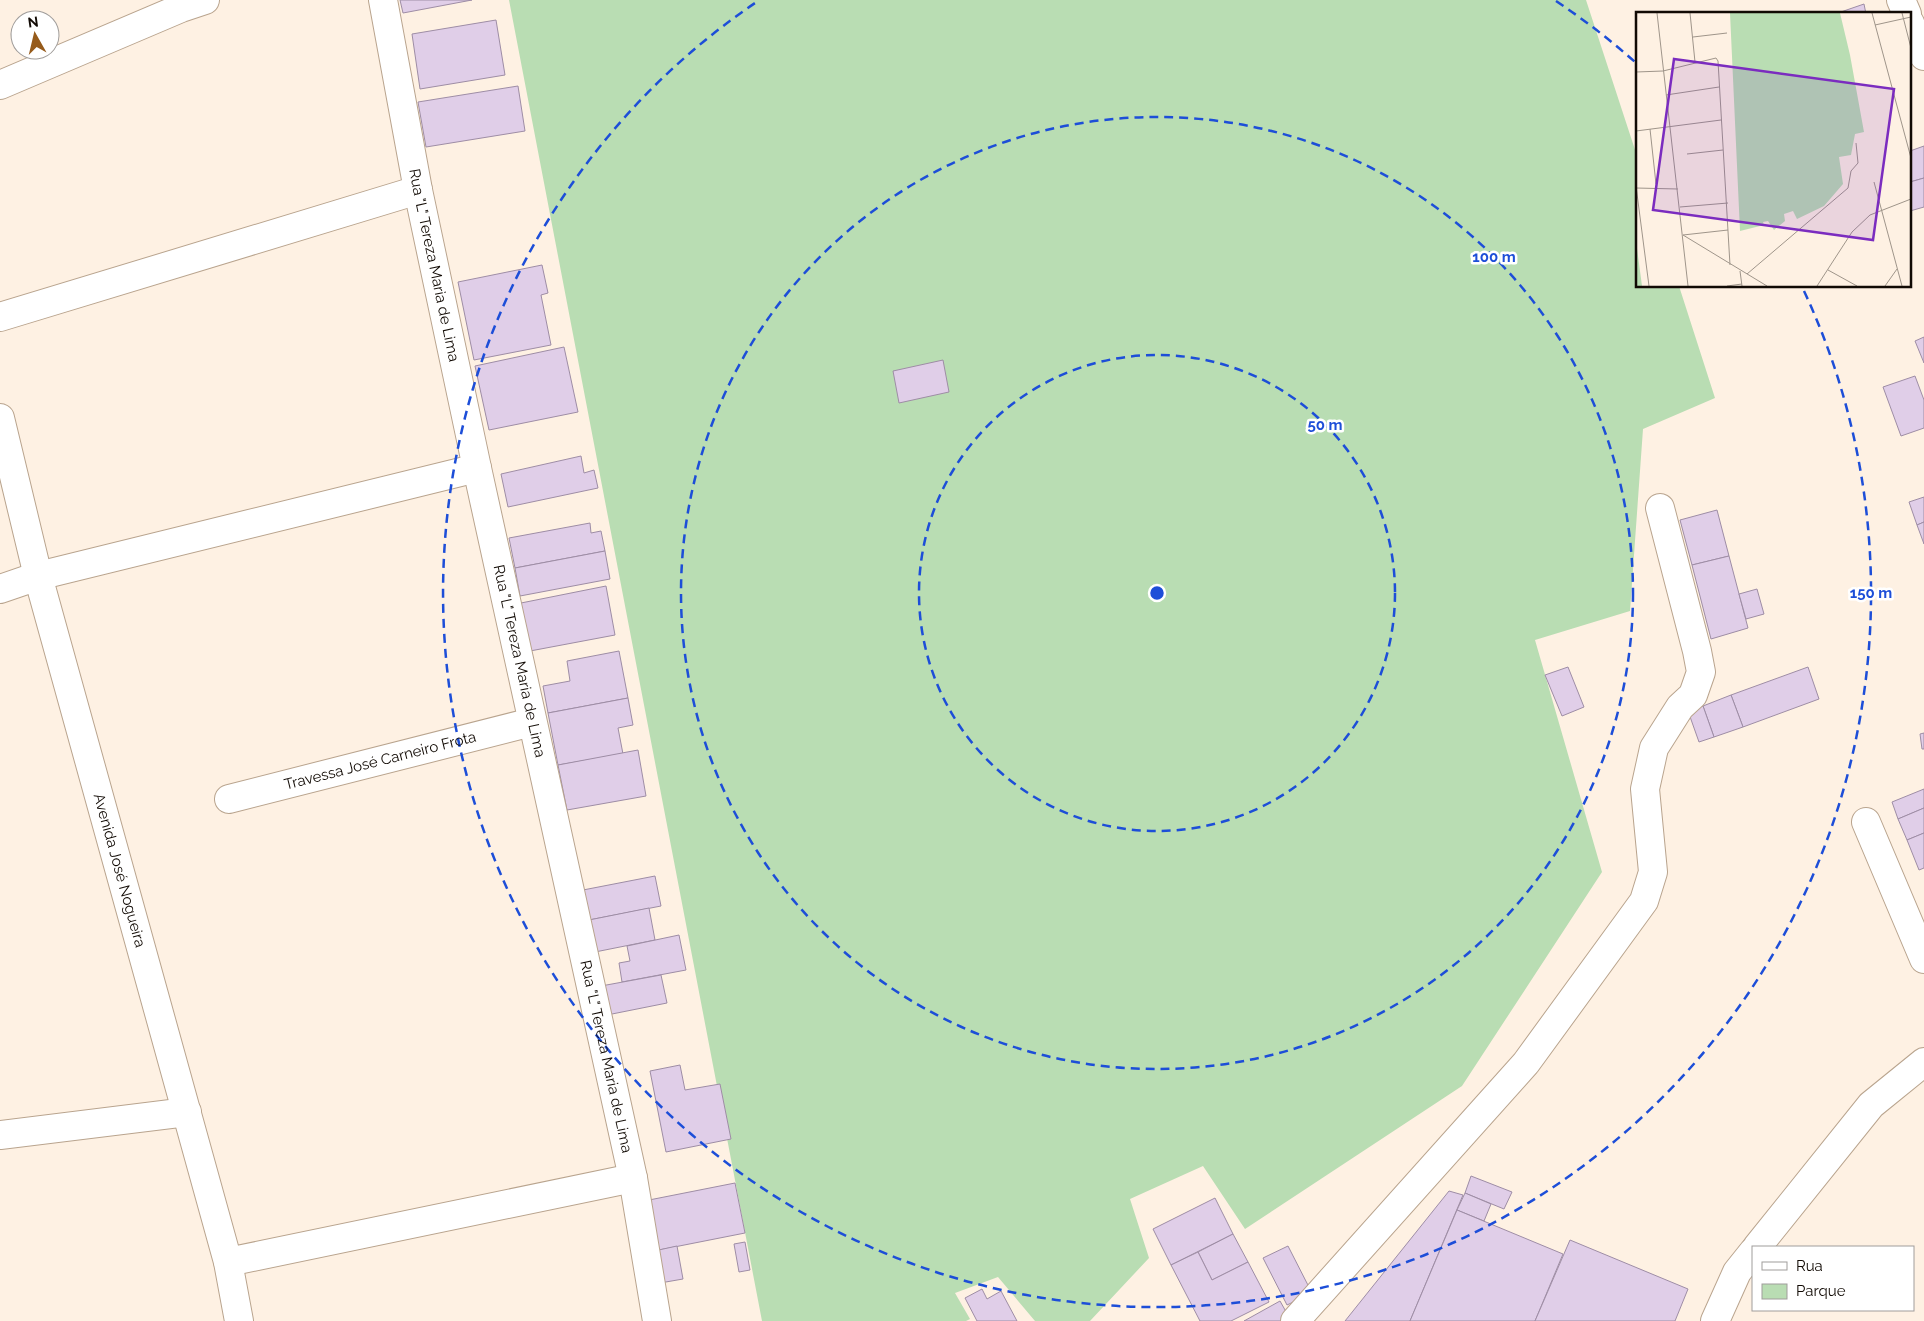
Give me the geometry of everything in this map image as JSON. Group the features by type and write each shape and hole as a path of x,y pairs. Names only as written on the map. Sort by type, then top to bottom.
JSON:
{"street":[{"name":"Rua \"L\" Tereza Maria de Lima","path":"382,0 418,190 476,468 633,1178 657,1321"},
{"path":"1901,0 1906,12"},
{"path":"0,85 189,3"},
{"path":"1912,27 1924,56"},
{"path":"0,317 418,190"},
{"name":"Avenida José Nogueira","path":"0,418 38,576 228,1262 239,1321"},
{"path":"0,589 38,576 476,468"},
{"path":"1295,1321 1526,1063 1644,901 1653,872 1645,789 1654,748 1680,707 1693,695 1701,672 1660,508"},
{"name":"Travessa José Carneiro Frota","path":"229,799 532,722"},
{"path":"1866,822 1924,960"},
{"path":"1758,1246 1871,1105 1924,1062"},
{"path":"0,1135 187,1112"},
{"path":"228,1262 633,1178"},
{"path":"1715,1321 1737,1272 1752,1253"}],"green space":[{"path":"509,0 1586,0 1636,153 1636,288 1680,288 1715,398 1643,429 1630,611 1535,640 1602,872 1462,1086 1245,1229 1203,1166 1130,1199 1149,1258 1090,1321 1035,1321 998,1277 955,1293 970,1319 966,1321 762,1321"}],"building":[{"path":"400,0 472,0 403,13"},
{"path":"1864,4 1866,12 1841,12"},
{"path":"496,20 505,75 420,89 412,34"},
{"path":"518,86 525,131 426,147 418,102"},
{"path":"1924,146 1924,178 1912,181 1912,150"},
{"path":"1924,178 1924,207 1912,210 1912,181"},
{"path":"542,265 548,293 541,295 551,345 474,360 458,282"},
{"path":"1924,337 1924,363 1915,341"},
{"path":"564,347 578,412 489,430 475,366"},
{"path":"943,360 949,392 899,403 893,371"},
{"path":"1915,376 1924,400 1924,428 1901,436 1883,387"},
{"path":"581,456 584,473 594,470 598,488 508,507 501,474"},
{"path":"1924,497 1924,522 1917,525 1909,502"},
{"path":"1717,510 1729,556 1692,565 1680,520"},
{"path":"1924,522 1924,544 1917,525"},
{"path":"590,523 591,533 601,531 605,551 515,568 509,538"},
{"path":"605,551 610,579 520,596 515,568"},
{"path":"1729,556 1748,628 1711,639 1692,565"},
{"path":"606,586 615,635 530,651 521,603"},
{"path":"1757,589 1764,614 1746,619 1739,594"},
{"path":"619,651 628,698 548,713 543,686 570,681 567,661"},
{"path":"1568,667 1584,707 1562,716 1545,675"},
{"path":"1808,667 1819,699 1743,727 1731,695"},
{"path":"1731,695 1743,727 1714,737 1703,706"},
{"path":"628,698 633,725 618,728 623,754 558,765 548,713"},
{"path":"1703,706 1714,737 1699,742 1688,711"},
{"path":"1924,733 1924,749 1922,749 1920,734"},
{"path":"638,750 646,796 567,810 558,765"},
{"path":"1924,789 1924,808 1898,819 1892,802"},
{"path":"1924,808 1924,833 1907,840 1898,819"},
{"path":"1924,833 1924,868 1919,870 1907,840"},
{"path":"655,876 661,906 589,920 583,890"},
{"path":"649,908 655,940 595,952 589,920"},
{"path":"679,935 686,970 622,982 619,963 630,961 627,946"},
{"path":"661,975 667,1003 607,1015 601,986"},
{"path":"680,1065 685,1090 720,1084 731,1139 666,1152 650,1071"},
{"path":"1471,1176 1512,1192 1504,1209 1465,1193"},
{"path":"735,1183 745,1233 654,1251 644,1201"},
{"path":"1449,1191 1463,1195 1410,1321 1345,1321"},
{"path":"1465,1193 1491,1204 1484,1221 1457,1210"},
{"path":"1215,1198 1233,1234 1171,1265 1153,1229"},
{"path":"1457,1210 1563,1254 1535,1321 1410,1321"},
{"path":"1233,1234 1248,1262 1212,1280 1198,1252"},
{"path":"1570,1240 1688,1289 1675,1321 1535,1321"},
{"path":"745,1242 750,1270 739,1272 734,1244"},
{"path":"677,1246 683,1279 660,1283 654,1251"},
{"path":"1288,1246 1312,1293 1287,1305 1263,1258"},
{"path":"1198,1252 1212,1280 1248,1262 1269,1302 1231,1321 1200,1321 1171,1265"},
{"path":"982,1289 987,1299 1001,1291 1017,1321 977,1321 965,1298"},
{"path":"1280,1301 1289,1317 1282,1321 1244,1321"}]}
